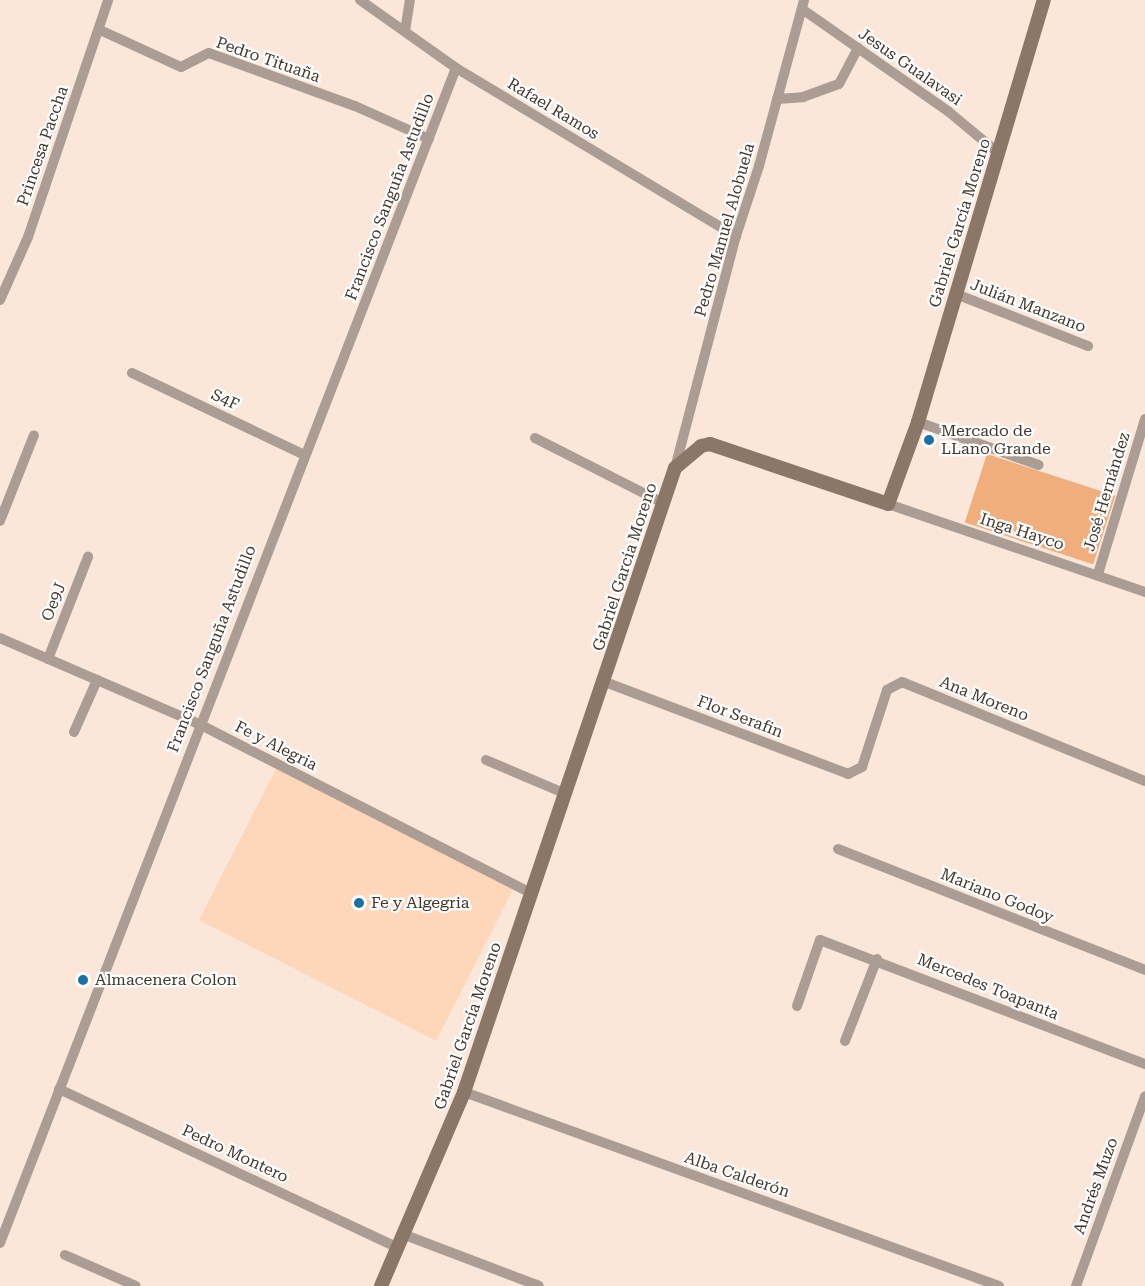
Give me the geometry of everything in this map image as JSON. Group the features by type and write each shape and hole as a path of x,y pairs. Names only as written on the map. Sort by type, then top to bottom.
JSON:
{"street":[{"name":"Princesa Paccha","path":"0,300 28,237 100,30 108,0"},
{"name":"Rafael Ramos","path":"360,0 456,68 736,236"},
{"path":"405,31 410,0"},
{"name":"Gabriel García Moreno","path":"381,1286 405,1235 464,1092 605,682 675,468 701,446 710,444 888,504 918,422 1044,0"},
{"name":"Jesus Gualavasi","path":"803,5 858,48 949,112 998,152"},
{"name":"Pedro Manuel Alobuela","path":"675,468 736,236 803,5"},
{"name":"Pedro Tituaña","path":"100,30 181,67 209,53 355,106 429,139"},
{"path":"777,99 803,97 839,84 858,48"},
{"name":"Francisco Sanguña Astudillo","path":"0,1243 199,723 456,68"},
{"name":"Julián Manzano","path":"956,294 1088,346"},
{"name":"S4F","path":"132,374 304,455"},
{"name":"José Hernández","path":"1098,574 1145,418"},
{"path":"918,422 1039,465"},
{"path":"0,521 34,435"},
{"path":"535,438 663,503"},
{"name":"Inga Hayco","path":"888,504 1098,574 1145,592"},
{"name":"Oe9J","path":"48,659 88,557"},
{"name":"Fe y Alegria","path":"0,638 199,723 532,894"},
{"path":"74,732 97,680"},
{"name":"Flor Serafin","path":"605,682 848,774 862,766"},
{"name":"Ana Moreno","path":"862,766 887,690 902,682 1145,781"},
{"path":"486,760 566,794"},
{"name":"Mariano Godoy","path":"838,849 1145,970"},
{"name":"Mercedes Toapanta","path":"797,1006 820,940 877,959 1145,1064"},
{"path":"845,1041 877,959"},
{"name":"Pedro Montero","path":"59,1089 398,1248"},
{"name":"Alba Calderón","path":"464,1092 999,1286"},
{"name":"Andrés Muzo","path":"1076,1286 1145,1096"},
{"path":"405,1235 539,1286"},
{"path":"65,1255 136,1286"}],"shaded area":[{"path":"987,454 1115,496 1093,564 965,522"},
{"name":"Fe y Algegria","path":"278,765 515,886 436,1041 199,920"}],"place":[{"name":"Mercado de LLano Grande","path":"929,440"},
{"name":"Fe y Algegria","path":"359,903"},
{"name":"Almacenera Colon","path":"83,980"}]}
